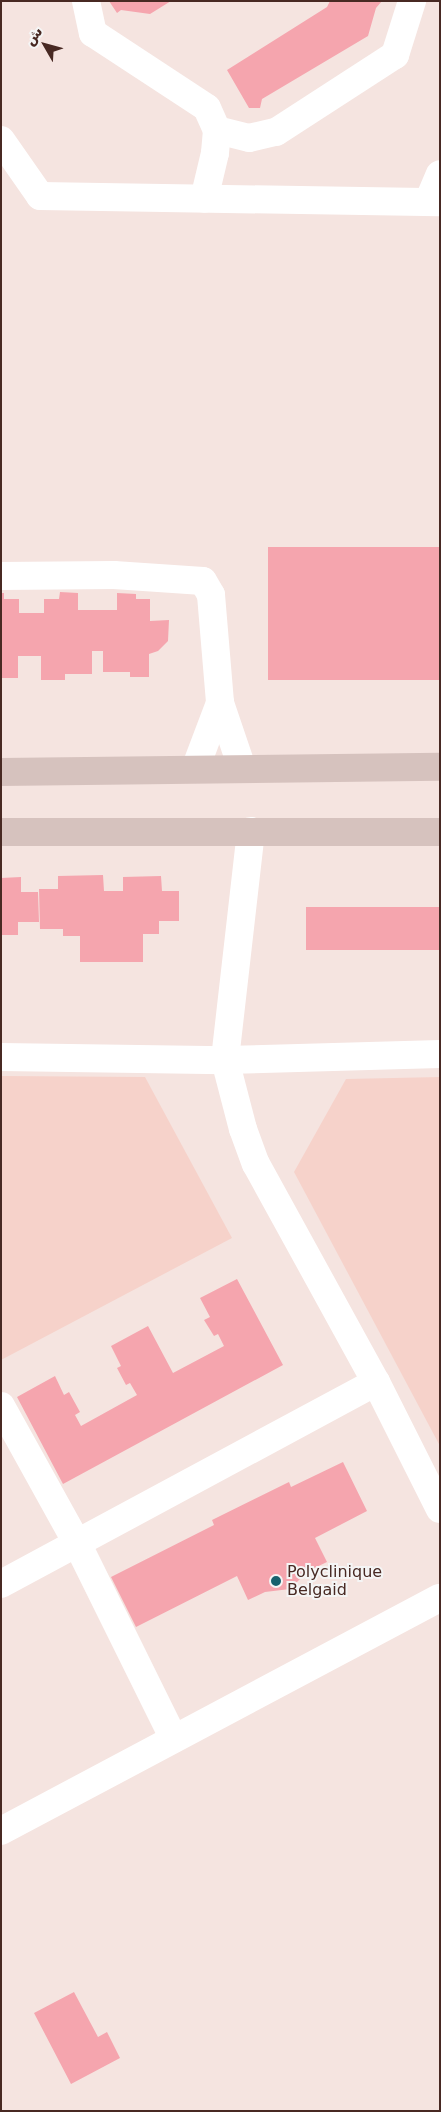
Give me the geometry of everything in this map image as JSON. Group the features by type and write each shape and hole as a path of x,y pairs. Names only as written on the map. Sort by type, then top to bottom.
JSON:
{"main road":[{"path":"1,772 440,767"},
{"path":"1,832 440,832"}],"street":[{"path":"86,1 93,33 207,108 217,130 216,153 204,198"},
{"path":"217,130 249,138 276,132 395,55 412,1"},
{"path":"1,140 40,196 434,202 440,174"},
{"path":"1,576 114,575 203,581 210,594 220,703 242,768"},
{"path":"195,769 220,703"},
{"path":"251,831 225,1060 243,1129 256,1164 376,1382 440,1509"},
{"path":"1,1057 225,1060 440,1054"},
{"path":"1,1584 78,1545 376,1382"},
{"path":"1,1406 78,1545 174,1739"},
{"path":"1,1831 440,1598"}],"shaded area":[{"path":"1,1076 145,1077 232,1238 1,1360"},
{"path":"440,1077 440,1446 294,1172 346,1079"}],"building":[{"path":"109,1 171,1 150,14 121,10 117,13"},
{"path":"330,1 382,1 376,8 368,36 262,99 260,108 249,108 227,70 327,7"},
{"path":"268,547 440,547 440,680 268,680"},
{"path":"60,592 78,593 78,610 117,610 117,593 136,594 136,599 150,599 150,621 169,620 168,641 158,651 149,654 149,677 130,677 130,672 103,672 103,651 92,651 92,674 65,674 65,680 41,680 41,656 18,656 18,678 1,678 1,593 4,593 4,599 19,599 19,613 44,613 44,599 59,599"},
{"path":"103,875 104,891 123,891 123,877 161,876 162,891 179,891 179,921 159,921 159,934 143,934 143,962 80,962 80,936 63,936 63,929 40,929 39,889 58,889 58,876"},
{"path":"21,877 21,892 38,892 39,922 18,922 18,935 1,935 1,878"},
{"path":"306,907 440,907 440,950 306,950"},
{"path":"237,1279 283,1365 63,1484 17,1397 55,1376 64,1395 69,1392 80,1412 75,1415 81,1426 137,1395 130,1383 126,1385 117,1368 121,1366 111,1346 148,1326 173,1373 224,1346 218,1334 214,1336 204,1320 210,1317 200,1298"},
{"path":"343,1462 367,1511 315,1538 327,1562 308,1571 290,1589 265,1592 248,1600 237,1576 136,1627 111,1577 214,1525 212,1520 289,1482 291,1487"},
{"path":"74,1992 98,2037 107,2032 120,2058 71,2084 34,2013"}],"place":[{"name":"Polyclinique Belgaid","path":"276,1581"}]}
